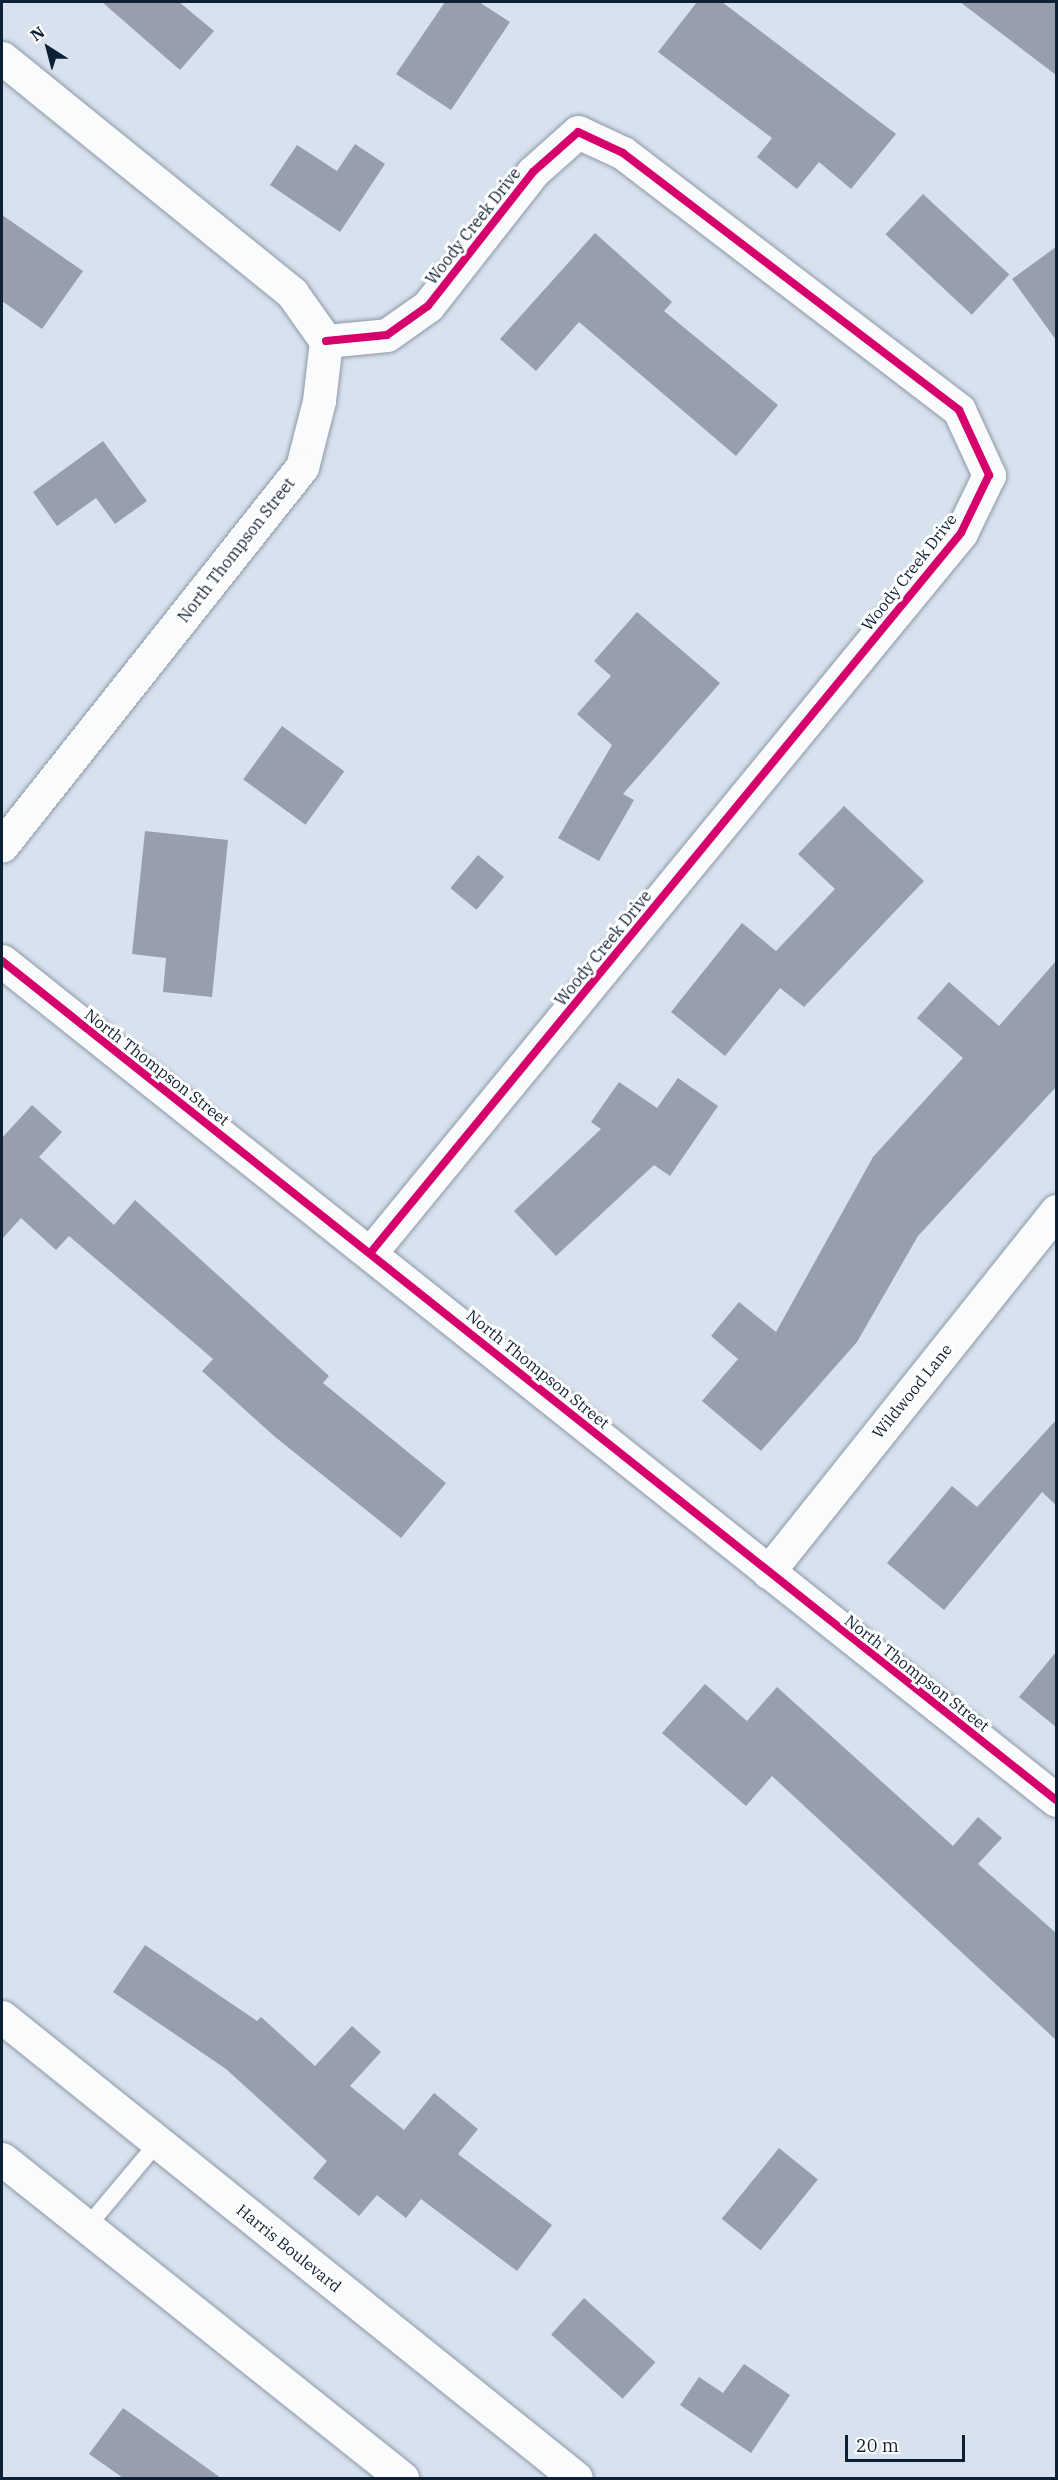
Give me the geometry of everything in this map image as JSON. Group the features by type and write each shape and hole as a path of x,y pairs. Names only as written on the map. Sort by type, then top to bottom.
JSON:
{"street":[{"path":"2,58 292,293 326,341"},
{"name":"Woody Creek Drive","path":"326,341 387,335 428,306 533,172 578,132 623,153 958,410 989,475 961,533 371,1252"},
{"name":"North Thompson Street","path":"2,846 302,467 319,401 326,341"},
{"name":"North Thompson Street","path":"2,961 371,1252 768,1572 1056,1800"},
{"name":"Wildwood Lane","path":"768,1572 1056,1211"},
{"name":"Harris Boulevard","path":"2,2017 576,2478"},
{"path":"2,2159 402,2478"}],"lane":[{"path":"87,2227 158,2142"}],"building":[{"path":"102,2 179,2 214,31 180,70"},
{"path":"445,2 479,2 510,22 451,110 396,74"},
{"path":"697,2 722,2 896,134 851,189 819,162 797,189 757,157 772,138 658,52"},
{"path":"960,2 1056,2 1056,75"},
{"path":"355,144 385,164 340,232 270,185 297,145 337,171"},
{"path":"923,194 1009,274 972,315 885,234"},
{"path":"2,215 83,271 42,329 2,301"},
{"path":"595,233 672,302 664,311 778,405 736,456 579,322 536,371 500,339"},
{"path":"1056,247 1056,340 1012,279"},
{"path":"103,441 147,501 115,524 96,498 57,526 33,492"},
{"path":"637,612 720,683 623,794 634,800 599,861 558,838 612,745 577,714 611,676 594,661"},
{"path":"282,726 344,771 306,825 243,779"},
{"path":"844,806 924,881 804,1007 780,988 725,1056 671,1012 742,923 776,951 835,889 798,854"},
{"path":"145,831 228,840 212,997 163,992 166,958 132,954"},
{"path":"478,855 504,877 476,910 450,888"},
{"path":"1056,961 1056,1087 918,1236 857,1342 761,1451 702,1401 738,1359 711,1336 739,1302 776,1332 873,1157 963,1058 917,1018 949,982 999,1026"},
{"path":"678,1078 718,1106 670,1176 654,1165 556,1256 514,1211 601,1129 591,1122 619,1082 657,1108"},
{"path":"32,1105 62,1132 39,1157 114,1225 135,1200 329,1376 323,1383 446,1483 401,1538 274,1436 202,1371 213,1359 69,1236 56,1250 21,1218 2,1239 2,1138"},
{"path":"1056,1420 1056,1505 1042,1492 944,1610 887,1563 952,1486 977,1507"},
{"path":"1056,1652 1056,1727 1019,1697"},
{"path":"705,1684 747,1721 777,1687 953,1846 978,1817 1002,1838 978,1864 1056,1933 1056,2040 772,1776 746,1806 662,1733"},
{"path":"145,1945 257,2021 261,2017 315,2066 352,2026 381,2052 350,2086 404,2130 434,2093 478,2129 458,2154 552,2225 517,2271 421,2199 406,2218 377,2195 359,2216 313,2178 327,2161 226,2069 113,1992"},
{"path":"779,2148 818,2179 761,2250 722,2219"},
{"path":"584,2298 655,2362 623,2399 551,2334"},
{"path":"744,2364 790,2395 751,2453 680,2405 699,2377 723,2393"},
{"path":"123,2408 221,2478 123,2478 89,2454"}],"cycle path":[{"path":"326,341 387,335 428,306 533,172 578,132 623,153 959,410 989,475 961,533 371,1252"},
{"path":"2,961 1056,1800"}]}
